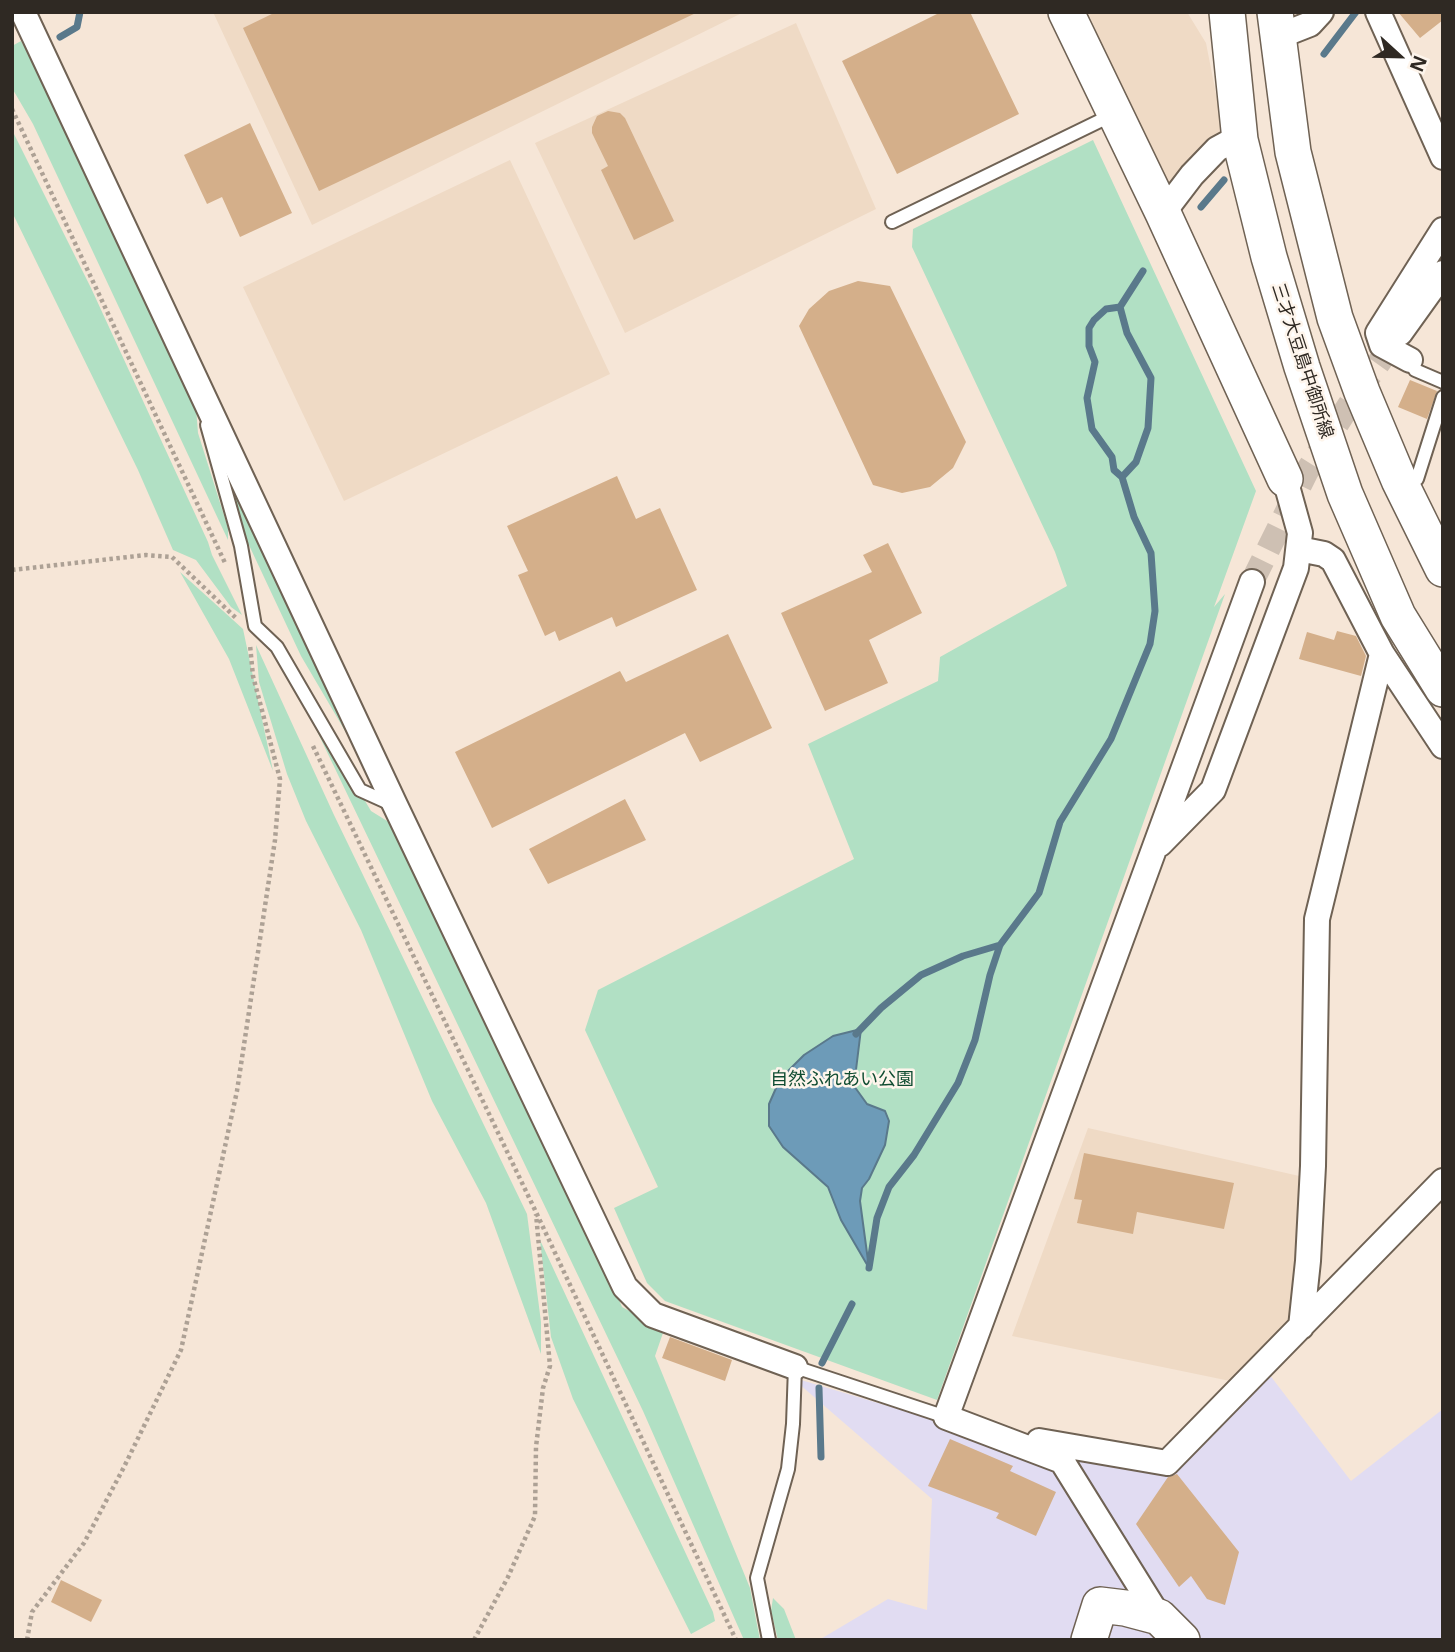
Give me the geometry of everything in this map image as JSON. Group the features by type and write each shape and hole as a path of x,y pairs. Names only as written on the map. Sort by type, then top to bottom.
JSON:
{"main road":[{"path":"1066,12 1163,213 1285,479"},
{"name":"三才大豆島中御所線","path":"1227,12 1240,140 1269,257 1302,367 1345,494 1398,616 1443,689"},
{"path":"1276,24 1293,152 1335,318 1399,480 1443,569"},
{"path":"1089,1640 1100,1605 1125,1608 1170,1628"}],"street":[{"path":"23,12 395,805 625,1287 653,1315 795,1367"},
{"path":"1276,24 1310,24 1321,12"},
{"path":"1378,12 1443,157"},
{"path":"1163,213 1192,175 1217,149 1228,142 1240,140"},
{"path":"1410,360 1382,345 1378,333 1443,230"},
{"path":"1400,333 1443,272"},
{"path":"1155,849 1213,790 1296,568 1299,549 1297,518 1285,479"},
{"path":"1299,549 1324,554 1333,560 1382,653 1443,746"},
{"path":"1170,1628 1062,1461 946,1418 1252,582"},
{"path":"1301,1327 1312,1179 1317,919 1382,653"},
{"path":"986,1433 1167,1463 1443,1181"}],"lane":[{"path":"892,222 1115,113"},
{"path":"1410,360 1415,369 1443,382"},
{"path":"202,394 209,435 241,546 255,626 277,647 360,790 395,805"},
{"path":"1417,479 1443,397"},
{"path":"769,1640 757,1578 788,1469 795,1367 946,1418"}],"path":[{"path":"12,109 231,576"},
{"path":"12,570 146,555 172,557 241,623 255,626 249,636 253,676 280,779 275,840 237,1091 181,1350 84,1543 32,1612 27,1640"},
{"path":"309,738 535,1210 736,1640"},
{"path":"474,1640 508,1577 535,1516 536,1447 543,1388 550,1366 535,1210"}],"shaded area":[{"path":"213,12 744,12 312,225"},
{"path":"1088,12 1187,12 1206,43 1224,135 1165,193"},
{"path":"796,23 876,209 625,333 535,143"},
{"path":"510,160 610,374 344,501 243,287"},
{"path":"1088,1128 1308,1178 1295,1323 1235,1382 1012,1336"},
{"path":"1269,1374 1351,1481 1443,1409 1443,1640 819,1640 888,1599 927,1610 932,1499 791,1377 985,1435 1167,1469"}],"green space":[{"path":"21,41 85,163 196,408 198,433 228,528 228,540 33,124 12,88 12,46"},
{"path":"12,130 91,288 242,615 231,607 196,560 173,550 138,470 12,212"},
{"name":"自然ふれあい公園","path":"1093,140 1256,491 1214,607 1225,594 937,1400 665,1301 647,1283 614,1208 658,1187 585,1030 598,990 854,859 808,744 938,681 940,657 1067,586 1055,552 912,247 913,229"},
{"path":"224,466 368,770 301,656 248,543"},
{"path":"180,572 243,629 273,771 229,659"},
{"path":"256,645 334,815 527,1214 541,1322 541,1354 486,1203 432,1101 361,930 306,821 287,774 259,682"},
{"path":"304,704 310,708 371,811 392,824 596,1246 622,1307 664,1330 655,1356 750,1588 760,1640 744,1640 643,1411"},
{"path":"540,1240 713,1612 715,1621 691,1634 573,1399 551,1337"},
{"path":"773,1598 784,1609 796,1640 778,1640 771,1611"}],"water":[{"path":"861,1029 854,1086 867,1104 885,1111 889,1121 885,1145 862,1188 860,1201 869,1268 841,1220 828,1187 783,1147 769,1126 769,1104 780,1079 804,1055 833,1036"}],"building":[{"path":"276,12 698,12 319,191 243,28"},
{"path":"941,12 970,12 1019,114 897,174 842,61"},
{"path":"1398,12 1443,12 1443,20 1420,38"},
{"path":"608,111 620,113 625,118 674,221 634,240 601,170 608,166 592,133 597,116"},
{"path":"250,123 292,213 240,237 222,197 207,204 184,155"},
{"path":"858,281 890,286 966,442 953,468 930,487 902,493 873,485 799,326 809,309 829,291"},
{"path":"1410,380 1437,391 1427,419 1398,407"},
{"path":"617,476 636,519 660,508 697,590 616,627 612,617 559,641 555,631 545,636 518,575 528,571 507,526"},
{"path":"888,543 922,613 869,640 888,683 825,711 781,613 872,572 863,555"},
{"path":"1337,631 1356,636 1366,656 1361,676 1299,659 1307,632 1334,640"},
{"path":"728,634 772,728 700,762 685,733 492,828 455,752 620,671 626,682"},
{"path":"625,799 646,840 548,884 529,849"},
{"path":"1084,1153 1234,1183 1224,1229 1137,1212 1133,1234 1077,1223 1082,1200 1074,1199"},
{"path":"670,1337 732,1360 725,1381 662,1358"},
{"path":"950,1439 1013,1466 1010,1471 1056,1492 1036,1536 996,1518 999,1513 928,1486"},
{"path":"1177,1474 1239,1552 1225,1605 1207,1599 1191,1576 1179,1587 1136,1524 1168,1477"},
{"path":"61,1580 102,1600 91,1622 51,1602"}],"waterway":[{"path":"60,37 77,27 80,12"},
{"path":"1324,54 1356,12"},
{"path":"1201,207 1224,180"},
{"path":"869,1268 877,1218 889,1187 914,1155 958,1083 975,1040 1000,945 1039,893 1060,822 1111,739 1150,644 1155,611 1151,553 1134,517 1122,477 1136,462 1148,428 1151,378 1127,333 1120,307 1143,271"},
{"path":"1120,307 1106,309 1089,328 1089,346 1095,362 1087,398 1092,429 1112,457 1114,470 1122,477"},
{"path":"856,1034 881,1008 921,975 963,956 1000,945"},
{"path":"822,1363 852,1304"},
{"path":"819,1388 821,1457"}],"tunnel":[{"path":"1252,582 1307,471 1400,333"}]}
